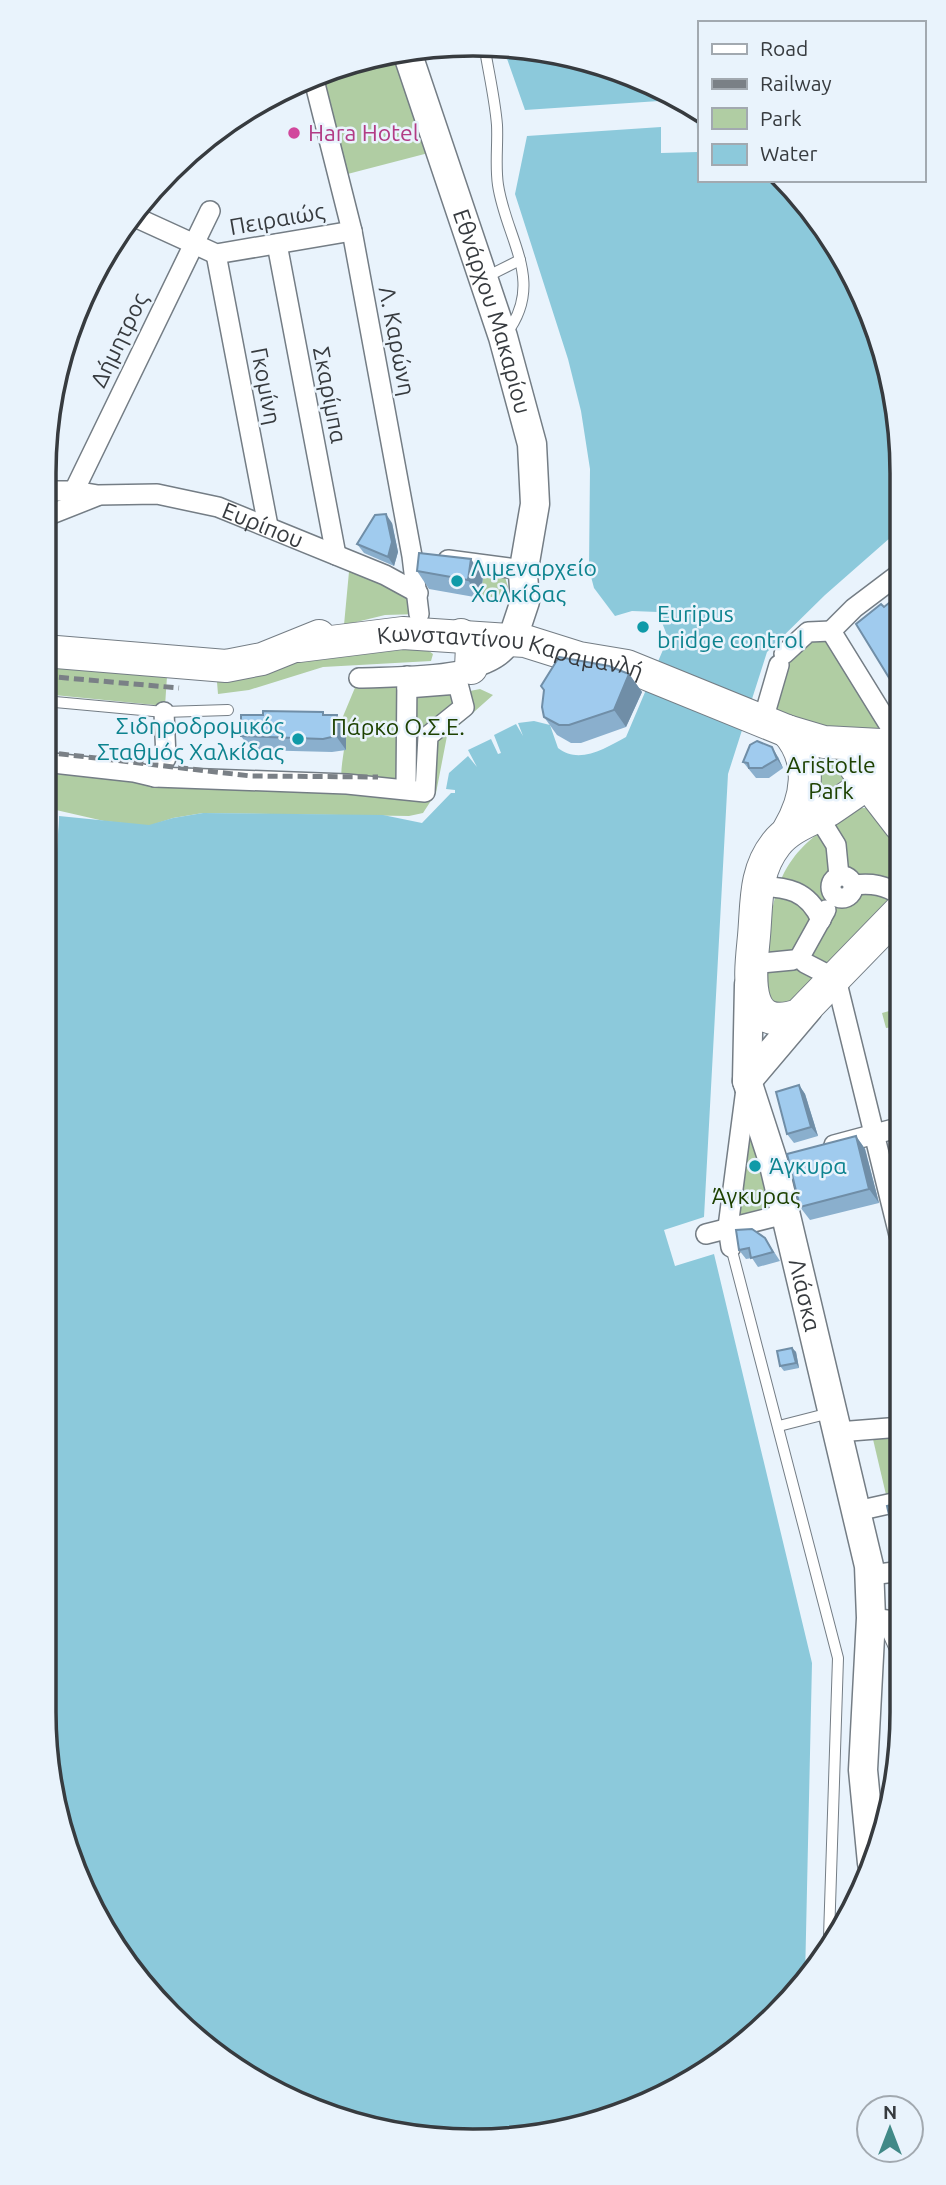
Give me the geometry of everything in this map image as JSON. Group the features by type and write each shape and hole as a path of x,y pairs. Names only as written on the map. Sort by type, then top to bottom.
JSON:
{"main road":[{"name":"Κωνσταντίνου Καραμανλή","path":"56,653 226,666 262,659 360,620 419,604 514,626 543,645 579,658 630,667 786,732"},
{"name":"Κωνσταντίνου Καραμανλή","path":"299,646 384,634 461,635 514,626"},
{"path":"461,635 472,646 471,668"},
{"path":"786,732 890,745"},
{"path":"786,732 850,761 890,811"},
{"path":"786,732 804,762 804,794 788,831"},
{"name":"Λιάσκα","path":"750,975 757,886 764,863 788,831 818,816 890,769"},
{"path":"750,975 754,1001 770,1016 788,1018 808,1009 890,922"}],"street":[{"name":"Εθνάρχου Μακαρίου","path":"410,61 503,337 528,424 534,460 535,504 524,572 525,601 514,626"},
{"name":"Λ. Καρώνη","path":"316,87 352,231 419,604"},
{"name":"Δήμητρος","path":"75,491 210,211"},
{"name":"Πειραιώς","path":"141,220 216,254 352,231"},
{"name":"Σκαρίμπα","path":"277,244 336,555"},
{"name":"Γκομίνη","path":"216,254 268,526"},
{"path":"56,491 98,495"},
{"name":"Ευρίπου","path":"98,495 139,493 179,497 218,507 385,575 419,604"},
{"path":"56,512 98,495"},
{"path":"412,556 524,572"},
{"path":"786,732 782,660 808,632 831,631 854,608 890,581"},
{"path":"407,681 471,668 502,655 514,626"},
{"path":"831,631 890,725"},
{"path":"56,763 155,777 425,792 428,736 464,708 458,684 359,678"},
{"path":"406,789 407,681"},
{"path":"155,777 166,758 164,712"},
{"path":"818,816 836,845 846,881"},
{"path":"750,975 800,959 835,896 831,886 846,881 869,883 890,889"},
{"path":"757,886 793,890 815,907 818,926"},
{"path":"800,959 836,979 890,1200"},
{"name":"Λιάσκα","path":"750,975 747,1081 780,1159 785,1214 831,1419 857,1510 871,1575 863,1745 870,1839"},
{"path":"731,1247 728,1227 747,1081 808,1009"},
{"path":"811,1151 890,1130"},
{"path":"706,1234 785,1214"},
{"path":"831,1419 890,1426"},
{"path":"857,1510 890,1504"},
{"path":"871,1575 890,1573"},
{"path":"871,1618 890,1620"}],"lane":[{"path":"486,56 497,123 499,189 520,260 523,302 518,318 503,337"},
{"path":"482,279 520,260"},
{"path":"56,702 164,712 228,710"},
{"path":"731,1247 838,1658 829,1929"},
{"path":"779,1426 831,1419"},
{"path":"871,1618 890,1638"}],"green space":[{"path":"410,61 440,150 336,177 316,87 365,70"},
{"path":"350,561 418,593 419,614 385,615 344,625"},
{"path":"484,571 504,574 508,587 504,596 480,598"},
{"name":"Aristotle Park","path":"831,631 890,726 890,749 818,816 805,782 763,720 784,654"},
{"path":"426,649 433,654 431,661 323,667 249,690 218,694 217,682 306,659 351,653"},
{"path":"56,652 168,662 165,706 56,695"},
{"name":"Πάρκο Ο.Σ.Ε.","path":"465,670 470,691 480,689 493,695 447,736 436,793 423,813 409,816 203,813 173,818 149,826 104,821 56,810 56,774 342,786 346,729 339,726 359,678"},
{"path":"855,808 870,808 890,825 890,902 805,1000 778,1006 770,995 766,976 773,905 787,868 798,852 831,823"},
{"path":"890,1011 890,1028 886,1028 882,1013"},
{"name":"Άγκυρας","path":"741,1125 763,1128 785,1214 728,1227"},
{"path":"890,1434 890,1512 872,1435"}],"water":[{"path":"507,58 581,70 659,100 659,101 525,110"},
{"path":"661,127 661,153 698,152 698,182 772,182 804,219 820,241 847,289 868,339 882,392 889,446 890,538 825,595 767,652 728,774 704,1217 664,1230 675,1266 714,1254 812,1663 805,1964 768,2007 727,2043 681,2073 633,2097 581,2115 527,2125 473,2129 419,2125 365,2115 313,2097 241,2059 198,2026 159,1987 126,1944 88,1872 70,1820 60,1766 56,1712 56,860 59,816 149,825 203,813 383,815 422,823 451,793 455,793 455,790 446,789 449,773 468,756 477,767 468,750 491,739 498,754 501,753 494,735 516,724 523,736 518,723 534,721 550,725 558,748 575,755 592,753 626,737 668,638 658,612 632,611 615,616 594,588 589,569 590,469 581,411 568,359 515,194 527,136"}],"pier":[{"path":"56,815 59,816 56,872"}],"building":[{"path":"386,514 392,542 388,557 357,544 375,515"},
{"path":"419,553 471,559 468,580 417,571"},
{"path":"890,602 890,679 856,624 881,604 884,607"},
{"path":"559,657 609,666 629,674 614,710 569,725 559,725 544,717 544,690 541,686"},
{"path":"263,711 323,712 323,715 337,715 336,736 323,739 241,736 241,715 263,715"},
{"path":"757,741 772,747 777,759 762,768 749,768 748,763 743,762 750,745"},
{"path":"799,1085 811,1127 787,1134 776,1092"},
{"path":"856,1136 869,1189 800,1207 787,1154"},
{"path":"752,1229 765,1238 773,1252 751,1258 749,1248 739,1250 736,1230"},
{"path":"792,1348 796,1363 780,1366 777,1351"}],"railway":[{"path":"56,677 179,688"},
{"path":"56,753 251,776 378,777"}],"place":[{"name":"Hara Hotel","path":"294,133"},
{"name":"Λιμεναρχείο Χαλκίδας","path":"457,581"},
{"name":"Euripus bridge control","path":"643,627"},
{"name":"Σιδηροδρομικός Σταθμός Χαλκίδας","path":"298,739"},
{"name":"Άγκυρα","path":"755,1166"}]}
